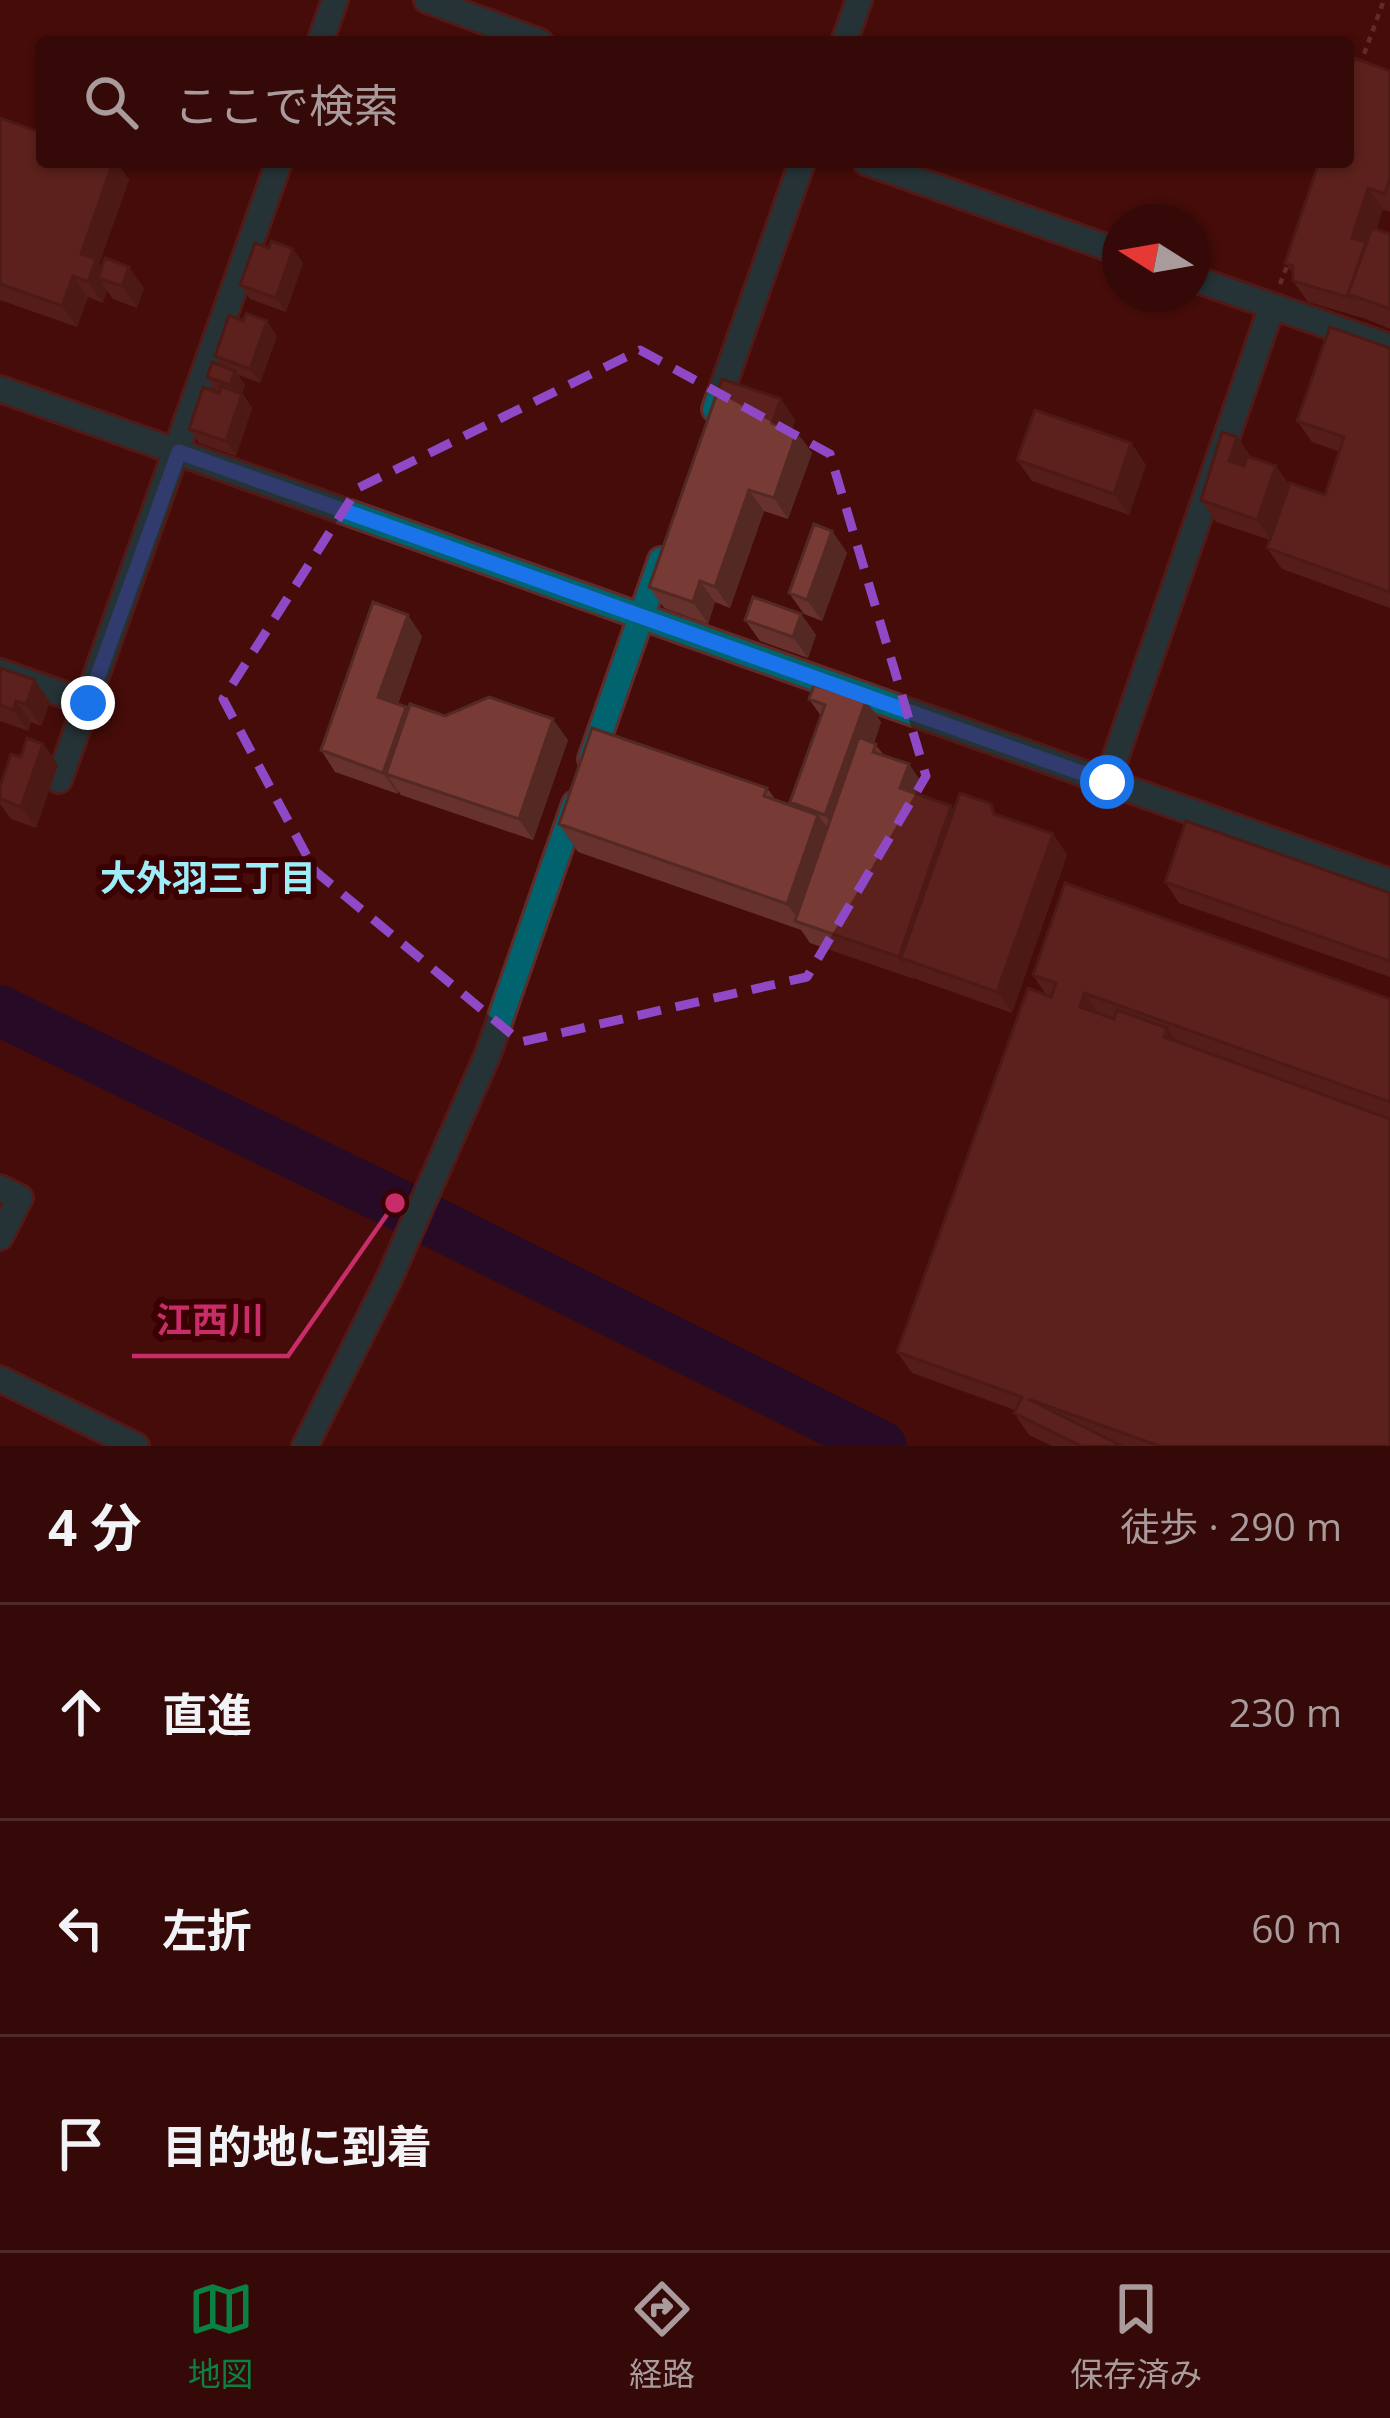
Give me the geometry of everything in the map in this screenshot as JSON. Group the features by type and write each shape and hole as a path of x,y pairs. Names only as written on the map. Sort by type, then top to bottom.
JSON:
{"street":[{"path":"322,36 334,0"},
{"path":"427,0 524,36"},
{"path":"846,36 859,0"},
{"path":"59,780 277,168"},
{"path":"702,443 800,168"},
{"path":"883,168 1102,246"},
{"path":"1210,285 1390,347"},
{"path":"1107,782 1272,307"},
{"path":"0,389 1390,882"},
{"path":"304,1446 389,1279 488,1054 672,530"},
{"path":"0,672 88,703"},
{"path":"0,1188 20,1198 0,1237"},
{"path":"0,1379 136,1446"}],"path":[{"path":"1355,79 1384,0"},
{"path":"1272,307 1295,244"}],"highlighted area":[{"path":"640,350 830,454 926,776 807,977 521,1042 315,871 223,699 358,488"}],"building":[{"path":"1354,58 1390,71 1390,178 1385,194 1368,188 1352,238 1366,242 1348,294 1351,298 1293,281 1293,266 1285,263 1317,168 1354,168"},
{"path":"0,118 36,131 36,168 111,168 81,254 96,259 88,282 73,276 62,306 0,284"},
{"path":"1372,228 1390,234 1390,309 1348,294"},
{"path":"271,241 293,249 276,298 240,285 255,243 269,248"},
{"path":"105,258 129,267 122,286 98,278"},
{"path":"246,313 267,321 250,369 215,356 229,315 243,321"},
{"path":"1330,327 1390,348 1390,592 1267,548 1290,483 1325,495 1344,437 1297,421"},
{"path":"212,362 235,371 230,385 207,377"},
{"path":"722,379 781,399 772,423 797,432 774,498 749,490 715,587 700,581 693,602 649,587"},
{"path":"221,386 242,394 226,441 189,429 203,387 219,393"},
{"path":"1035,410 1131,443 1114,494 1017,460"},
{"path":"1222,432 1237,437 1229,461 1244,466 1247,456 1276,466 1257,520 1201,500"},
{"path":"814,524 832,531 807,600 789,593"},
{"path":"753,597 801,614 793,637 745,620"},
{"path":"373,602 408,615 378,697 406,707 383,773 321,750"},
{"path":"0,668 35,680 26,704 16,701 13,710 0,705"},
{"path":"814,685 866,701 825,815 790,802 825,705 809,699"},
{"path":"489,697 553,719 519,819 386,774 410,704 445,716"},
{"path":"592,728 767,788 764,796 818,815 787,904 559,824"},
{"path":"859,737 876,744 873,752 909,764 900,788 951,806 899,957 795,921"},
{"path":"27,738 43,744 21,807 0,799 0,787 11,754 21,757"},
{"path":"960,793 991,804 994,814 1053,834 997,992 901,958"},
{"path":"1186,821 1390,893 1390,961 1165,882"},
{"path":"1065,883 1390,999 1390,1102 1084,993 1080,1007 1114,1019 1117,1010 1167,1028 1164,1037 1390,1119 1390,1446 1159,1446 1028,1399 1122,1446 1081,1446 1014,1413 1022,1397 897,1352 1028,988 1051,997 1056,983 1033,975"}],"waterway":[{"path":"0,1011 881,1446"}],"place":[{"name":"江西川","path":"395,1203"}],"district":[{"name":"大外羽三丁目","path":"208,877"}],"route":[{"path":"88,703 179,452 1107,782"}]}
